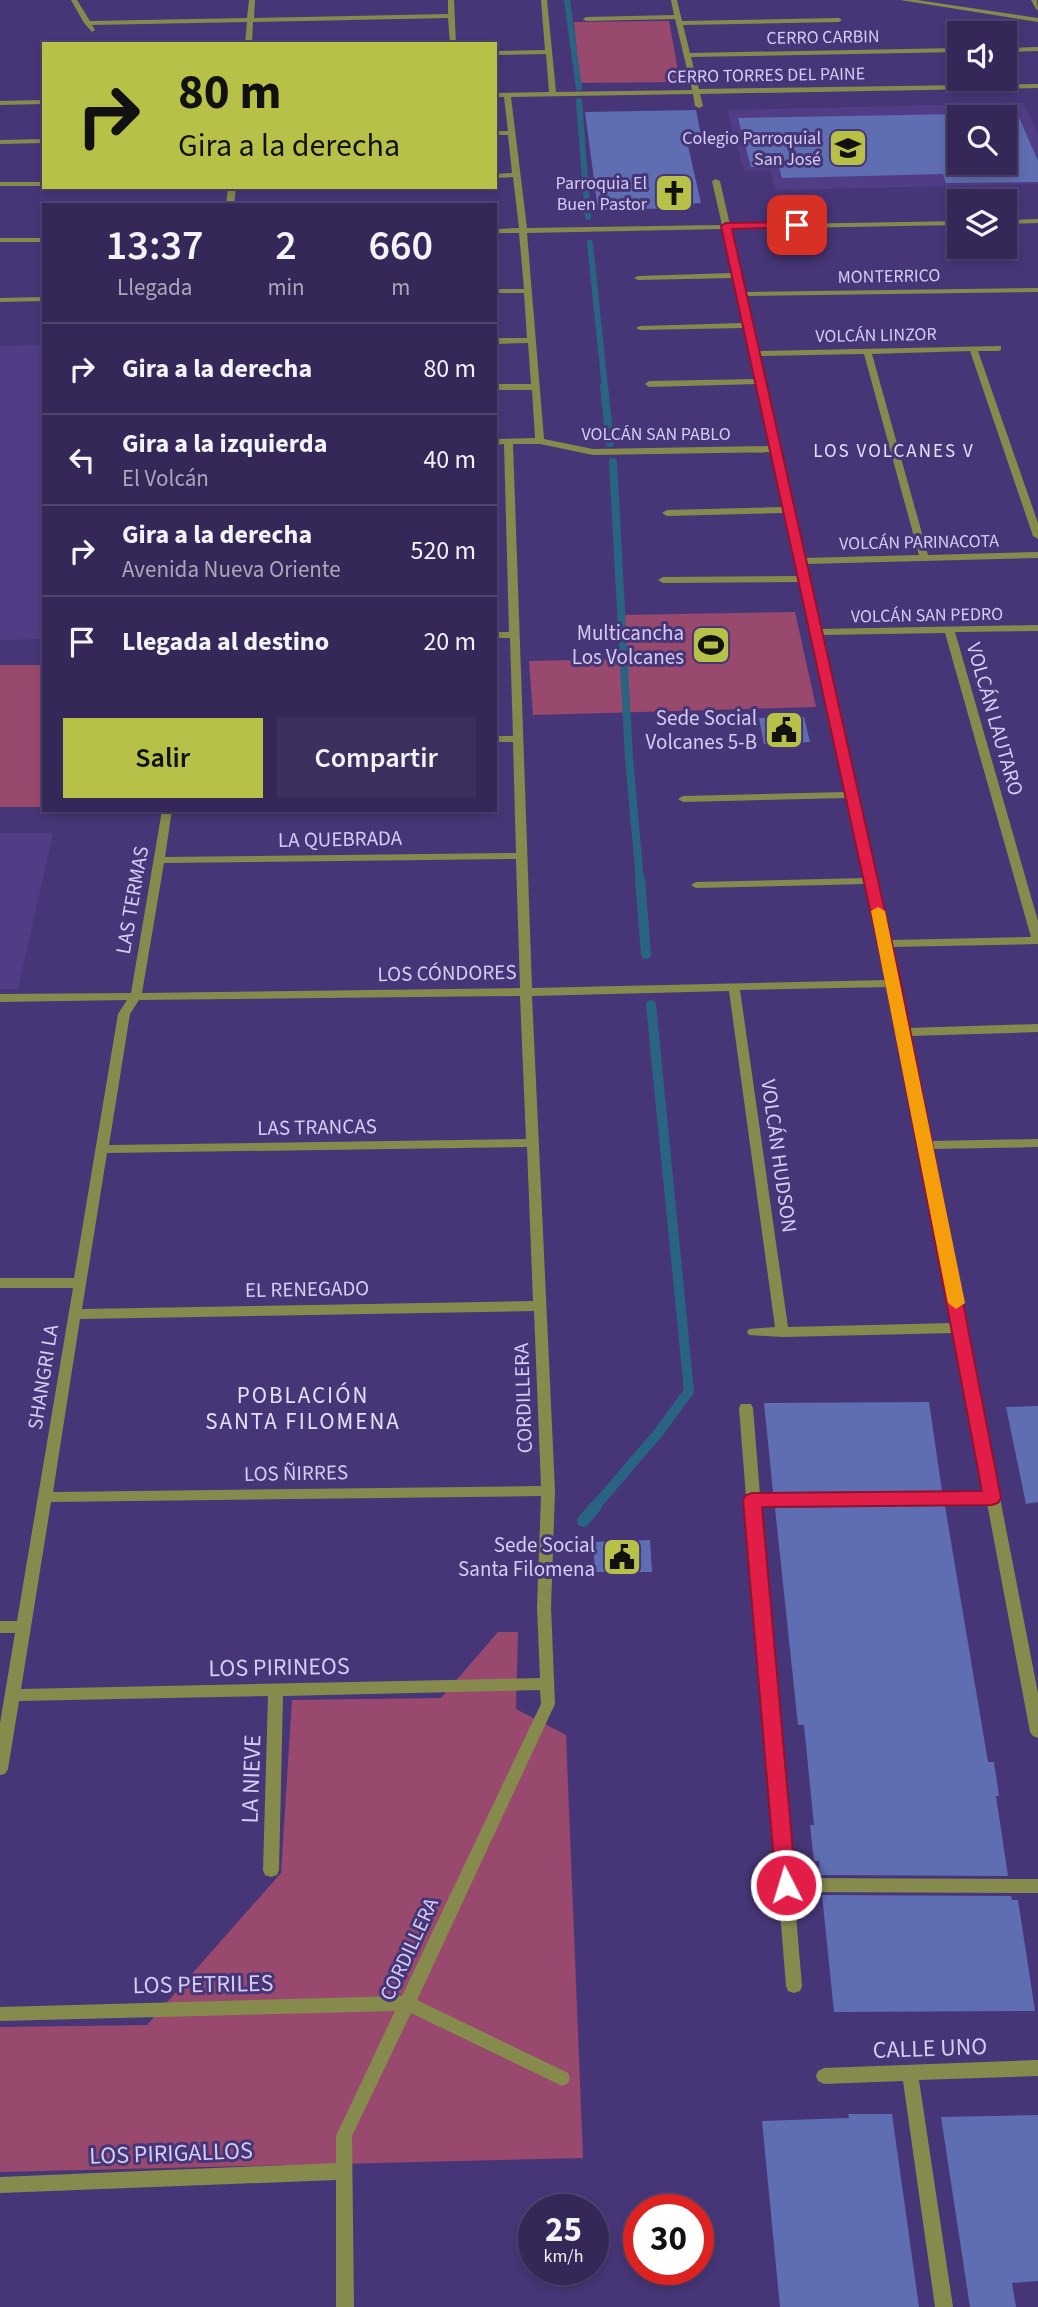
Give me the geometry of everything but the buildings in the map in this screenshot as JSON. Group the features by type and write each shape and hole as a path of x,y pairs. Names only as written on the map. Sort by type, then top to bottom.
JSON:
{"street":[{"path":"74,0 92,30"},
{"path":"248,42 252,0"},
{"path":"451,0 453,42"},
{"path":"544,0 553,94"},
{"path":"674,0 699,106"},
{"path":"903,0 1038,20"},
{"path":"1034,0 1038,8"},
{"path":"87,23 452,16"},
{"path":"586,19 839,20"},
{"path":"1017,50 1038,49"},
{"name":"CERRO CARBIN","path":"687,55 947,50"},
{"path":"497,53 550,52"},
{"name":"CERRO TORRES DEL PAINE","path":"497,95 1038,86"},
{"path":"507,94 523,230 540,441"},
{"path":"0,103 42,102"},
{"path":"497,133 512,132"},
{"path":"0,142 42,141"},
{"path":"497,176 517,175"},
{"path":"716,181 894,983 1038,1732"},
{"path":"0,184 42,184"},
{"path":"1017,222 1038,221"},
{"path":"497,231 947,223"},
{"path":"0,240 42,240"},
{"path":"638,278 737,275"},
{"name":"MONTERRICO","path":"741,294 1038,290"},
{"path":"497,291 528,291"},
{"path":"0,300 42,299"},
{"path":"640,328 748,325"},
{"path":"497,341 533,340"},
{"name":"VOLCÁN LINZOR","path":"754,354 998,348"},
{"path":"973,349 1038,536"},
{"path":"867,351 924,558"},
{"path":"649,384 761,381"},
{"path":"497,387 536,387"},
{"name":"CORDILLERA","path":"345,2307 344,2136 548,1704 544,1607 548,1491 526,992 509,441"},
{"name":"VOLCÁN SAN PABLO","path":"497,442 540,441 593,452 775,449"},
{"path":"667,513 789,510"},
{"name":"VOLCÁN PARINACOTA","path":"800,561 1038,555"},
{"path":"663,580 804,579"},
{"name":"VOLCÁN SAN PEDRO","path":"816,632 1038,628"},
{"name":"VOLCÁN LAUTARO","path":"949,630 1038,940"},
{"path":"497,635 515,635"},
{"path":"497,739 518,739"},
{"path":"683,799 852,795"},
{"name":"LAS TERMAS","path":"136,996 167,812"},
{"name":"LA QUEBRADA","path":"159,860 522,856"},
{"path":"696,885 872,881"},
{"path":"885,944 1038,940"},
{"name":"LOS CÓNDORES","path":"0,998 526,992 894,983"},
{"name":"VOLCÁN HUDSON","path":"734,986 782,1332"},
{"name":"SHANGRI LA","path":"0,1769 124,1014 136,996"},
{"path":"904,1032 1038,1028"},
{"name":"LAS TRANCAS","path":"101,1149 533,1143"},
{"path":"925,1145 1038,1143"},
{"path":"0,1283 79,1283"},
{"name":"EL RENEGADO","path":"74,1314 540,1306"},
{"path":"754,1332 961,1328"},
{"path":"746,1408 794,1986"},
{"name":"LOS ÑIRRES","path":"44,1497 548,1491"},
{"path":"752,1500 992,1498"},
{"path":"0,1627 23,1627"},
{"name":"LOS PIRINEOS","path":"12,1695 547,1684"},
{"name":"LA NIEVE","path":"271,1870 276,1690"},
{"path":"786,1885 1038,1886"},
{"path":"407,2003 562,2078"},
{"name":"LOS PETRILES","path":"0,2014 407,2003"},
{"name":"CALLE UNO","path":"824,2076 1038,2068"},
{"path":"910,2073 944,2307"},
{"name":"LOS PIRIGALLOS","path":"0,2185 345,2171"}],"shaded area":[{"path":"669,21 680,82 580,83 574,22"},
{"name":"Colegio Parroquial San José","path":"1023,103 1038,134 1038,184 776,190 770,171 744,171 727,110"},
{"path":"42,345 42,639 0,640 0,346"},
{"path":"795,612 816,707 533,715 529,661 626,659 621,615"},
{"path":"0,665 42,665 42,807 0,807"},
{"path":"0,833 53,833 18,989 0,989"},
{"path":"498,1632 518,1632 516,1709 566,1735 583,2158 0,2172 0,2027 147,2025 281,1873 292,1700 441,1698"}],"waterway":[{"path":"567,0 579,88"},
{"path":"579,101 588,217"},
{"path":"590,243 605,388"},
{"path":"604,386 610,443"},
{"path":"613,462 629,758 640,881"},
{"path":"640,879 646,954"},
{"path":"593,1509 659,1432 689,1391 651,1005"},
{"path":"583,1521 595,1507"}],"slow traffic":[{"path":"878,911 956,1303"}],"place":[{"name":"Colegio Parroquial San José","path":"848,148"},
{"name":"Parroquia El Buen Pastor","path":"674,193"},
{"name":"Multicancha Los Volcanes","path":"711,645"},
{"name":"Sede Social Volcanes 5-B","path":"784,730"},
{"name":"Sede Social Santa Filomena","path":"622,1557"}],"district":[{"name":"LOS VOLCANES V","path":"894,450"},
{"name":"POBLACIÓN SANTA FILOMENA","path":"303,1408"}],"route":[{"path":"786,1885 752,1500 992,1498 894,983 726,226 797,225"}]}
